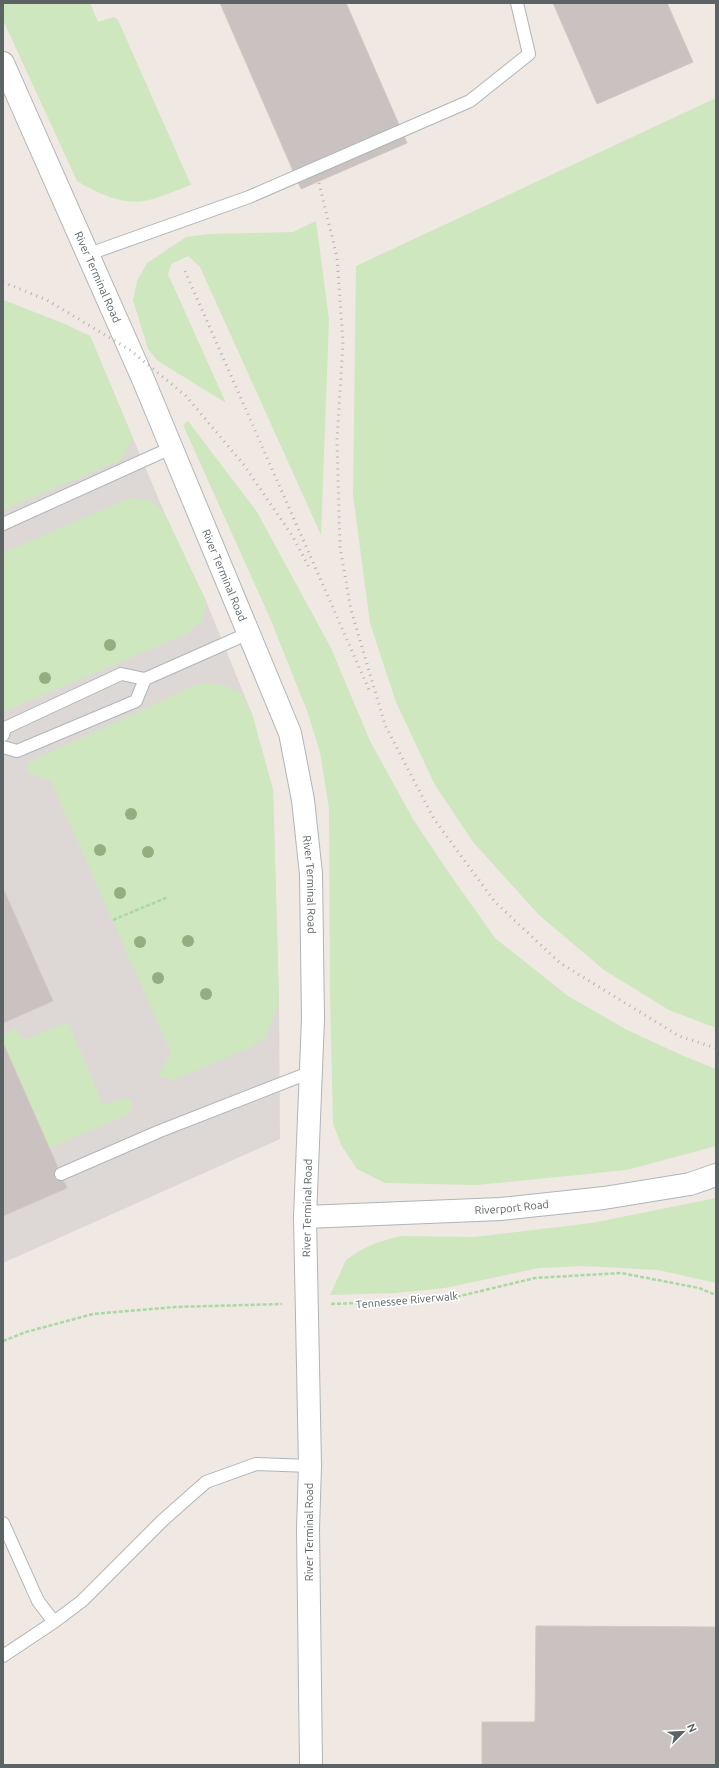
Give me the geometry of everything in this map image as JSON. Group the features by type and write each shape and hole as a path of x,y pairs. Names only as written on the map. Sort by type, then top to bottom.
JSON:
{"street":[{"name":"River Terminal Road","path":"3,63 89,254 290,733 303,800 311,874 313,1019 305,1217 310,1466 308,1529 311,1765"},
{"name":"Riverport Road","path":"305,1217 501,1209 604,1198 682,1186 716,1175"}],"lane":[{"path":"89,254 249,197 470,101 529,54 517,3"},
{"path":"3,524 171,448"},
{"path":"3,735 5,728 121,674 145,679 249,633"},
{"path":"3,747 17,751 136,701 145,679"},
{"path":"61,1174 160,1131 311,1072"},
{"path":"3,1656 54,1622 82,1601 163,1520 206,1482 256,1464 310,1466"},
{"path":"3,1523 38,1601 54,1622"}],"path":[{"path":"113,920 168,897"},
{"name":"Tennessee Riverwalk","path":"3,1341 26,1332 93,1314 175,1307 387,1302 460,1296 535,1278 621,1273 699,1288 716,1295"}],"shaded area":[{"path":"3,300 62,323 90,336 164,512 206,601 252,714 273,790 279,1002 280,1139 3,1263"}],"green space":[{"path":"3,3 90,3 98,22 114,17 118,20 191,185 156,198 136,202 109,197 77,181 3,20"},
{"path":"716,98 716,1028 669,1010 604,970 539,915 473,842 435,785 396,702 370,623 353,495 356,266"},
{"path":"316,221 329,319 321,535 200,267 188,256 171,264 168,274 226,403 158,361 148,349 133,300 137,281 147,263 186,237 209,234 293,232"},
{"path":"3,300 62,323 90,336 133,438 121,460 3,510"},
{"path":"188,421 257,512 331,648 370,741 413,819 495,938 568,996 627,1030 716,1069 716,1146 627,1170 477,1185 385,1183 357,1169 341,1145 333,1123 330,995 329,809 320,752 307,711 270,618 183,425"},
{"path":"129,498 151,501 164,512 206,601 203,619 187,634 3,712 3,553"},
{"path":"200,683 224,685 241,693 252,714 273,790 279,1002 266,1036 252,1047 173,1080 158,1076 171,1053 51,781 27,772 28,763"},
{"path":"68,1022 103,1105 126,1098 132,1102 132,1108 127,1115 50,1148 3,1043 3,1035 16,1028 22,1039 29,1038"},
{"path":"716,1198 716,1283 658,1270 583,1266 539,1268 445,1288 395,1293 330,1295 346,1260 359,1251 376,1243 400,1236 474,1237 592,1223"}],"building":[{"path":"220,3 346,3 407,143 301,189"},
{"path":"553,3 667,3 693,62 597,104"},
{"path":"3,888 53,1001 3,1023"},
{"path":"3,1043 67,1188 3,1216"},
{"path":"536,1626 716,1627 716,1765 482,1765 482,1722 535,1722"}],"railway":[{"path":"319,183 337,257 343,342 337,441 340,547 351,610 385,725 434,819 495,902 560,963 679,1036 716,1048"},
{"path":"185,271 370,692"},
{"path":"3,282 47,300 130,350 186,396 244,465 293,537 310,569"}]}
